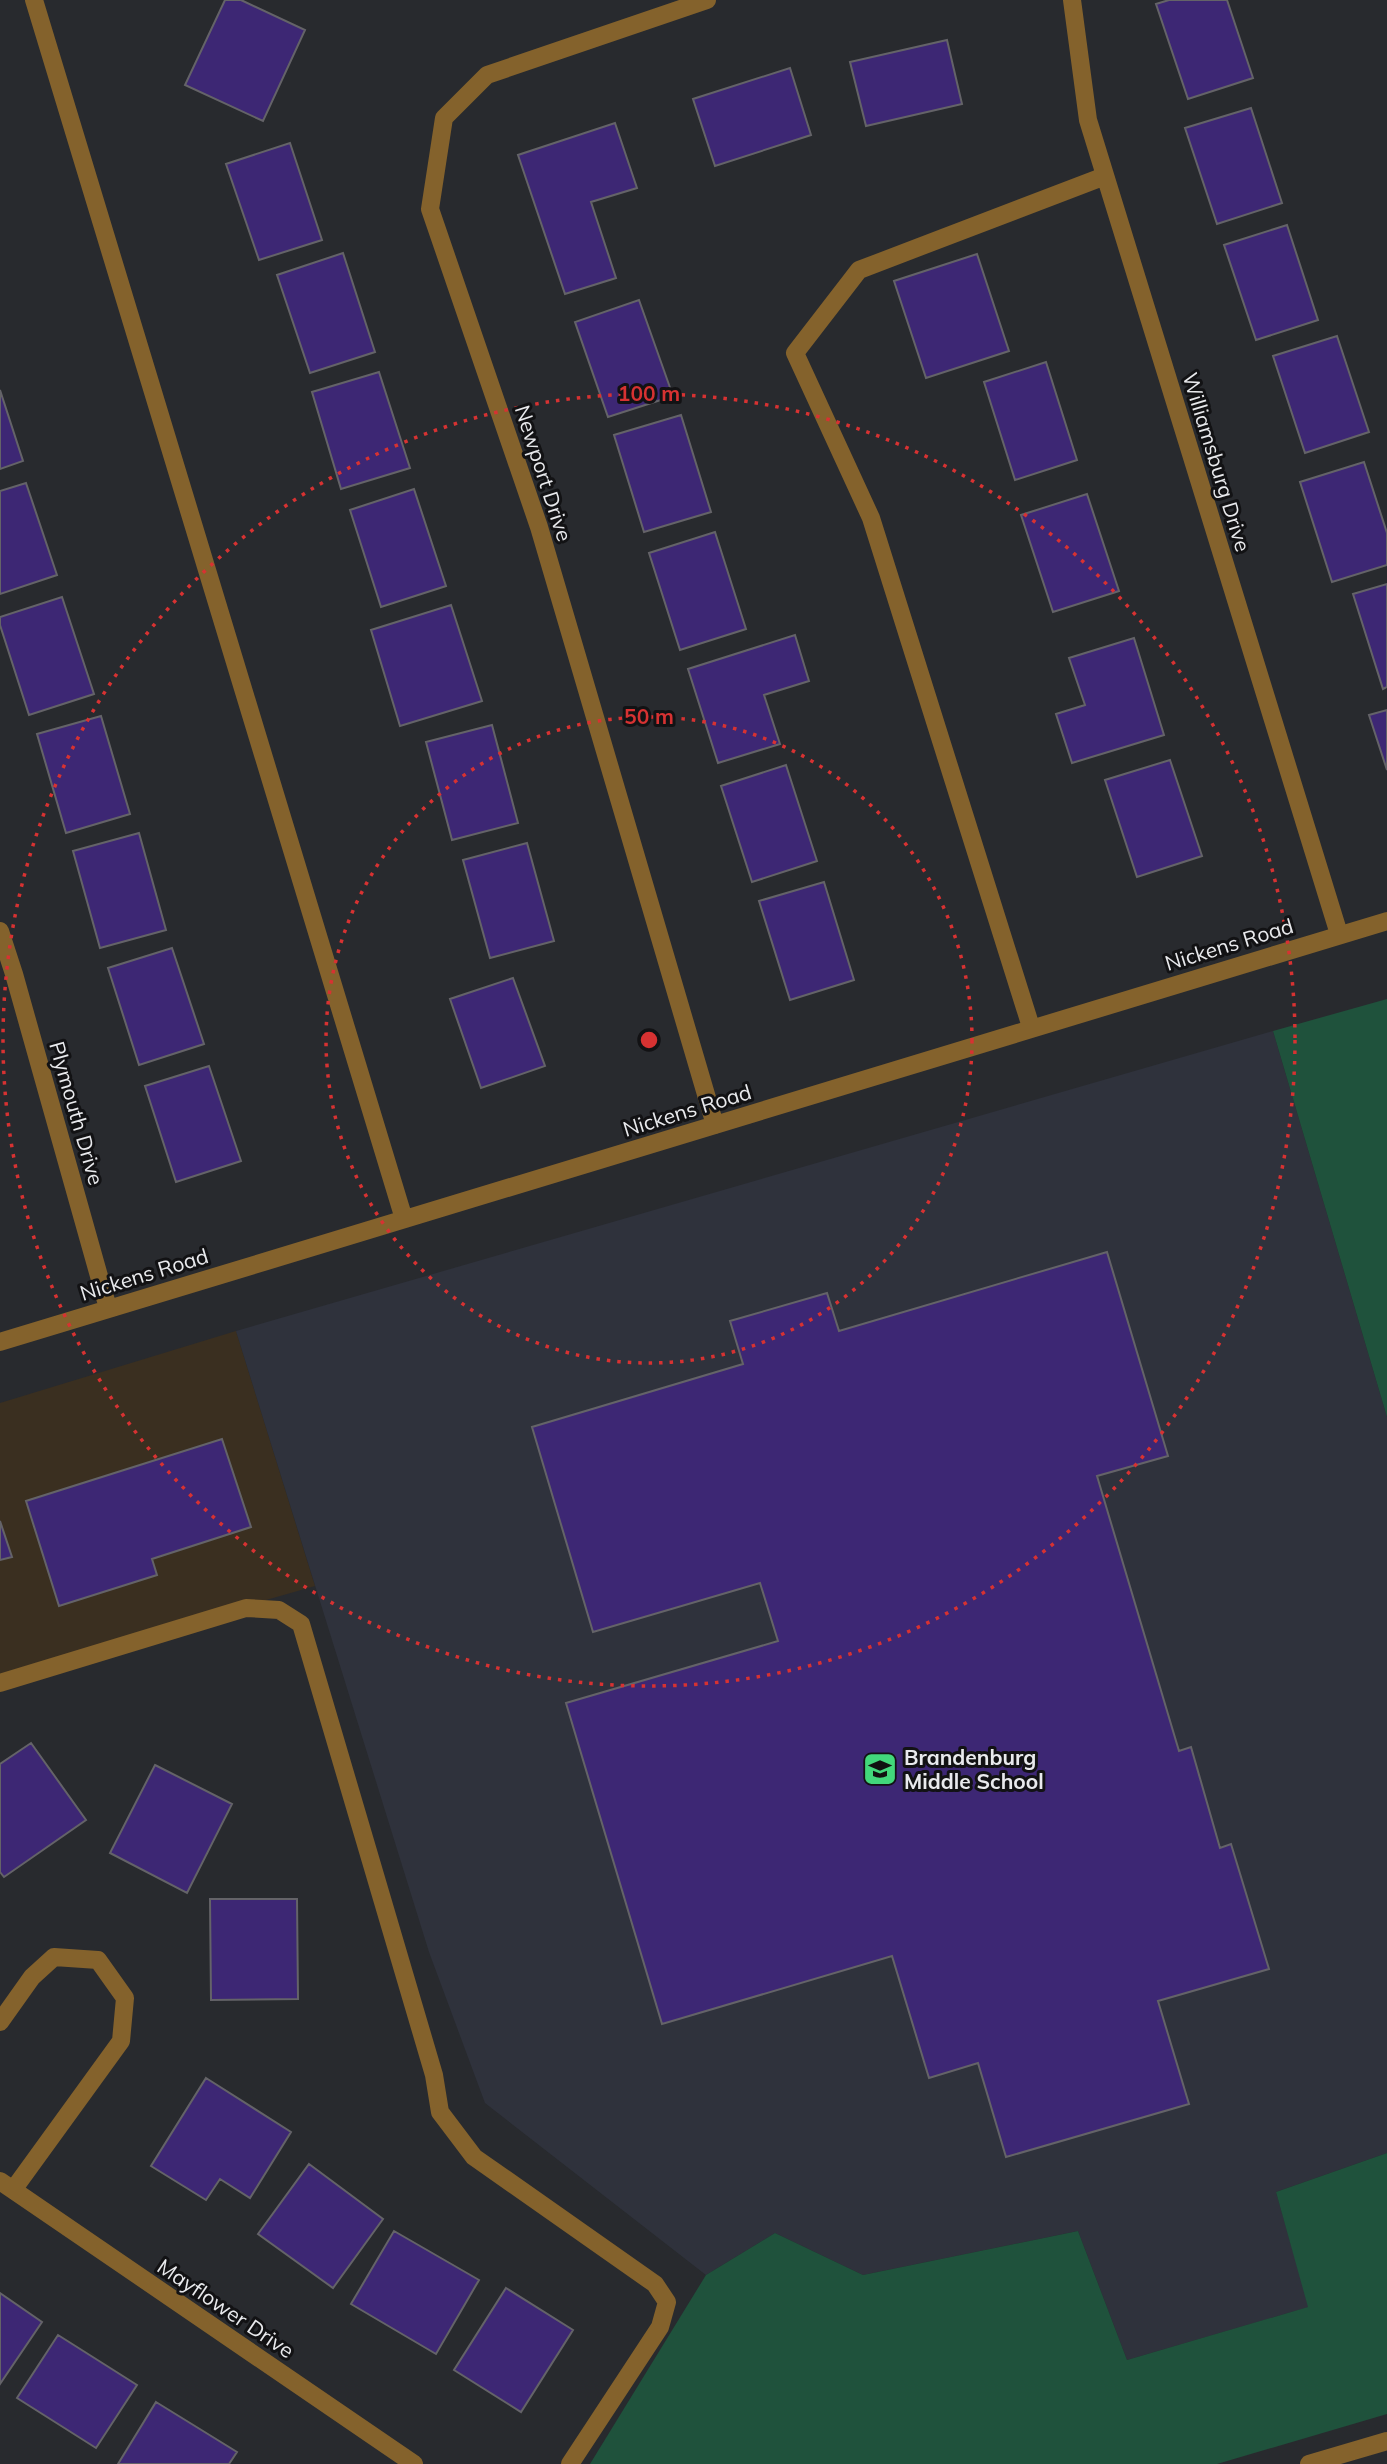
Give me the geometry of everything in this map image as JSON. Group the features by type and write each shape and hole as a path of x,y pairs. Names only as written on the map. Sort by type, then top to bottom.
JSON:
{"street":[{"path":"34,0 404,1219"},
{"name":"Newport Drive","path":"707,0 487,75 443,118 430,209 540,527 715,1125"},
{"name":"Williamsburg Drive","path":"1072,0 1088,120 1339,934"},
{"path":"1031,1027 871,518 795,353 859,270 1105,176"},
{"name":"Nickens Road","path":"0,1342 1387,921"},
{"name":"Plymouth Drive","path":"0,931 15,974 108,1308"},
{"path":"0,1683 246,1608 279,1610 301,1624 434,2075 440,2112 474,2157 655,2284 667,2302 660,2327 570,2464"},
{"name":"Mayflower Drive","path":"0,2022 32,1977 54,1956 98,1960 125,1998 121,2040 7,2185 414,2464"},
{"path":"1309,2464 1387,2441"}],"shaded area":[{"name":"Brandenburg Middle School","path":"1273,1031 1387,1417 1387,2153 1276,2192 1309,2307 1127,2360 1078,2231 863,2275 775,2233 706,2275 485,2103 429,1952 236,1331"},
{"path":"236,1331 315,1586 0,1676 0,1403"}],"green space":[{"path":"1387,999 1387,1417 1273,1031"},
{"path":"1387,2153 1387,2414 1217,2464 590,2464 706,2275 775,2233 863,2275 1078,2231 1127,2360 1308,2307 1276,2192"}],"building":[{"path":"225,0 241,0 305,30 263,121 185,85"},
{"path":"1169,0 1227,0 1253,78 1188,99 1156,4"},
{"path":"947,40 962,104 866,126 850,62"},
{"path":"790,68 811,135 715,166 693,99"},
{"path":"1251,108 1282,203 1217,224 1185,128"},
{"path":"615,123 637,188 591,202 616,278 565,294 518,155"},
{"path":"290,143 322,240 259,260 226,164"},
{"path":"1287,225 1318,320 1256,340 1224,245"},
{"path":"343,253 375,352 310,373 277,275"},
{"path":"977,254 1009,351 926,378 894,281"},
{"path":"639,300 673,396 608,417 575,322"},
{"path":"1337,336 1369,432 1305,453 1273,356"},
{"path":"1046,362 1077,460 1015,480 984,382"},
{"path":"379,372 410,468 341,489 312,392"},
{"path":"0,390 23,461 0,469"},
{"path":"681,415 711,512 644,532 614,435"},
{"path":"1364,462 1387,533 1387,565 1332,582 1300,482"},
{"path":"26,483 57,575 0,594 0,491"},
{"path":"414,489 446,586 381,607 350,510"},
{"path":"1087,494 1119,591 1053,612 1021,515"},
{"path":"715,532 746,629 680,650 649,553"},
{"path":"1387,584 1387,687 1383,689 1353,594"},
{"path":"62,597 94,694 29,715 0,625 0,617"},
{"path":"451,605 482,701 400,726 371,630"},
{"path":"795,635 809,681 764,695 780,744 718,763 688,669"},
{"path":"1134,638 1164,735 1072,763 1056,714 1085,705 1069,658"},
{"path":"1387,710 1387,770 1369,715"},
{"path":"101,716 130,814 66,833 37,734"},
{"path":"492,725 518,823 452,840 426,742"},
{"path":"1170,760 1202,856 1137,877 1105,780"},
{"path":"786,765 817,861 752,882 721,786"},
{"path":"139,833 166,930 100,948 73,851"},
{"path":"527,843 554,941 490,958 463,860"},
{"path":"824,882 854,980 790,1000 759,901"},
{"path":"172,948 204,1044 139,1065 108,968"},
{"path":"513,978 545,1066 481,1088 450,999"},
{"path":"209,1066 241,1161 176,1182 145,1086"},
{"path":"1107,1252 1168,1456 1097,1476 1179,1751 1191,1747 1220,1848 1231,1844 1269,1969 1158,2001 1189,2104 1006,2157 978,2063 929,2078 892,1956 662,2024 566,1703 778,1641 760,1583 593,1632 532,1427 743,1364 730,1321 827,1293 839,1331"},
{"path":"222,1439 251,1527 152,1559 157,1575 59,1606 26,1501"},
{"path":"0,1521 12,1557 0,1560"},
{"path":"31,1743 86,1820 4,1877 0,1872 0,1764"},
{"path":"155,1765 232,1804 187,1893 110,1853"},
{"path":"210,1899 297,1899 298,1999 211,2000"},
{"path":"206,2078 291,2132 250,2198 220,2179 206,2200 151,2166"},
{"path":"309,2164 383,2219 333,2288 258,2234"},
{"path":"394,2231 479,2280 436,2354 351,2304"},
{"path":"506,2288 573,2330 521,2412 454,2370"},
{"path":"0,2293 42,2322 0,2384"},
{"path":"58,2335 137,2385 96,2448 17,2398"},
{"path":"156,2402 237,2452 229,2464 118,2464"}],"place":[{"name":"Brandenburg Middle School","path":"880,1769"}]}
